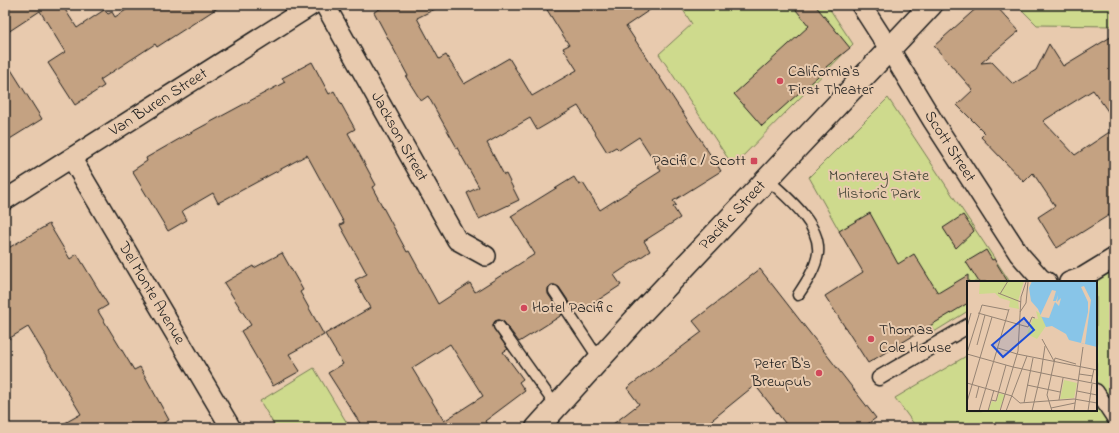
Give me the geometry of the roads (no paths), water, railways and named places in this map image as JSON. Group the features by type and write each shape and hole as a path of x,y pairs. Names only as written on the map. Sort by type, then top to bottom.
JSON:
{"main road":[{"name":"Pacific Street","path":"537,428 767,179 931,5"}],"street":[{"name":"Van Buren Street","path":"5,200 312,5"},
{"name":"Jackson Street","path":"325,5 457,240 486,256"},
{"name":"Scott Street","path":"861,5 890,50 932,121 1015,248 1032,269 1046,281"},
{"name":"Del Monte Avenue","path":"72,158 231,428"},
{"path":"1073,281 1083,277 1114,258"},
{"path":"879,378 967,327"},
{"path":"1097,392 1114,418"}],"lane":[{"path":"767,179 803,214 814,232 818,253 809,277 798,295"},
{"path":"554,291 599,360"},
{"path":"499,326 556,406"}],"place":[{"name":"California's First Theater","path":"780,81"},
{"name":"Pacific / Scott","path":"754,161"},
{"name":"Hotel Pacific","path":"524,308"},
{"name":"Thomas Cole House","path":"871,339"},
{"name":"Peter B's Brewpub","path":"819,373"}],"park label":[{"name":"Monterey State Historic Park","path":"879,185"}]}
